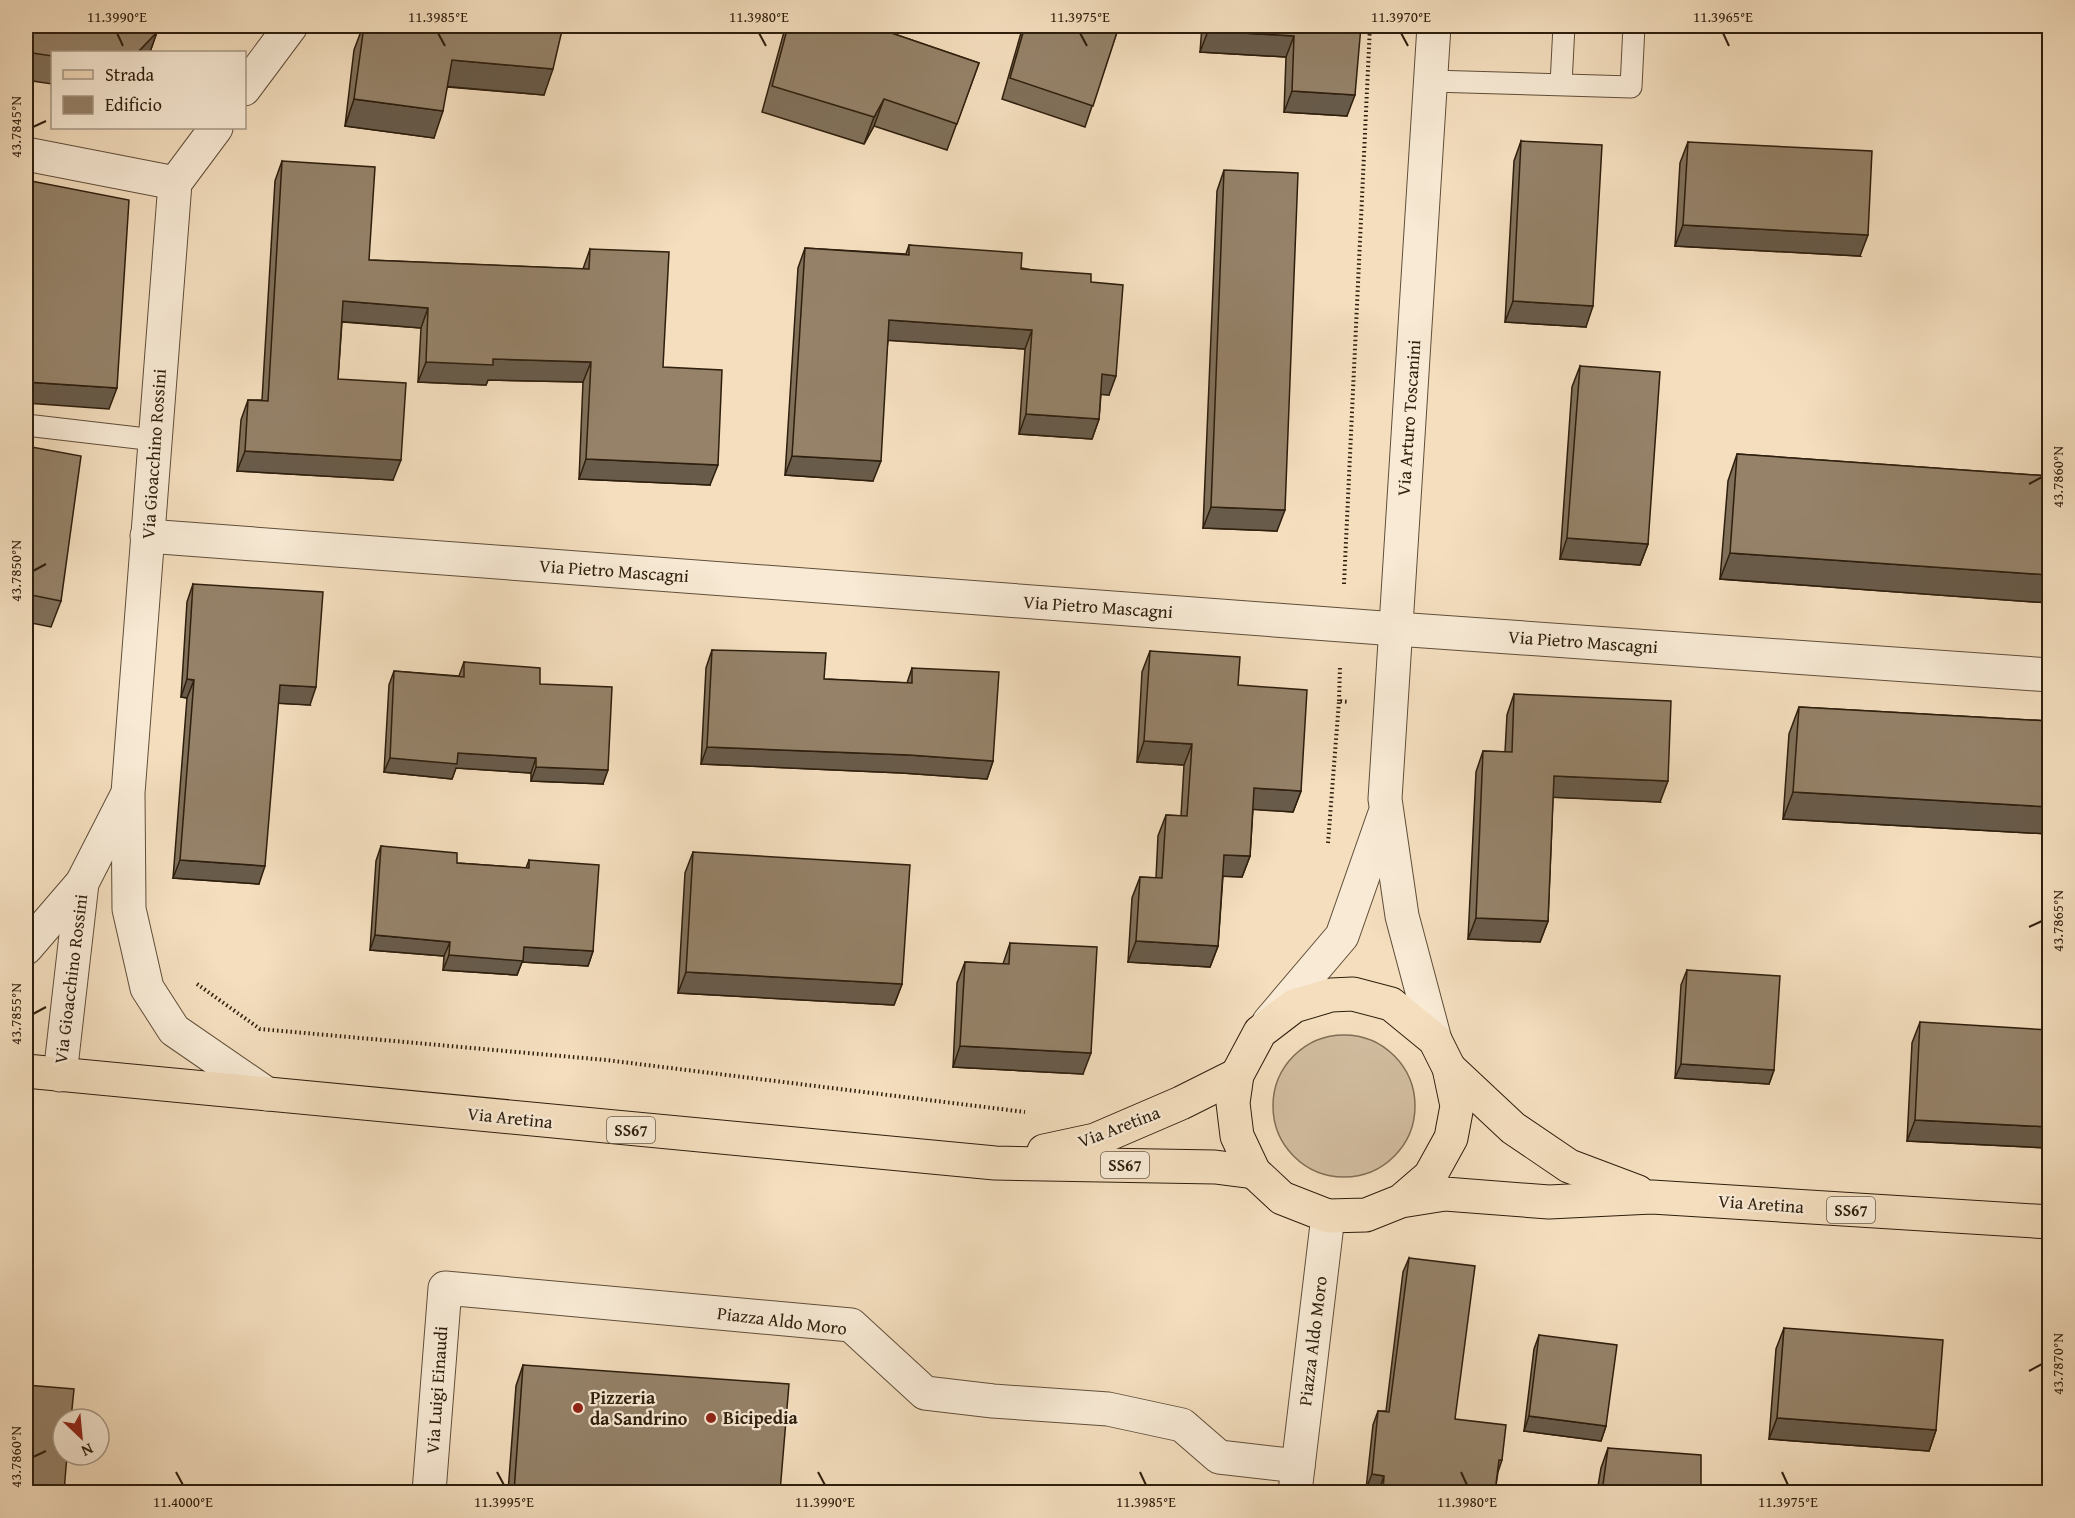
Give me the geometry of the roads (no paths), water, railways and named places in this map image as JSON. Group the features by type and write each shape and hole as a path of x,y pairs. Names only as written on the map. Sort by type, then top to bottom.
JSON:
{"main road":[{"name":"Via Aretina","path":"1652,1197 1569,1166 1513,1128 1391,1004 1353,994 1331,995 1294,1006 1260,1032 1237,1075 1233,1103 1237,1136 1254,1172 1282,1198 1328,1216 1366,1215 1401,1201 1445,1194 1549,1202 1652,1197 2049,1222"},
{"name":"Via Aretina","path":"1401,1201 1431,1176 1452,1138 1456,1106 1442,1054"},
{"name":"Via Aretina","path":"26,1071 995,1162 1215,1167 1254,1172"},
{"name":"Via Aretina","path":"995,1162 1095,1140 1181,1103 1237,1075"}],"street":[{"path":"246,86 291,26"},
{"name":"Via Arturo Toscanini","path":"1434,26 1386,812 1402,916 1442,1054"},
{"path":"26,154 175,183 215,129"},
{"name":"Via Gioacchino Rossini","path":"175,183 128,793 129,909 147,988 174,1030 267,1094"},
{"name":"Via Pietro Mascagni","path":"147,536 2049,675"},
{"name":"Via Gioacchino Rossini","path":"26,948 82,883 128,793"},
{"name":"Via Arturo Toscanini","path":"1260,1032 1342,936 1386,812"},
{"name":"Via Gioacchino Rossini","path":"60,1074 82,883"},
{"name":"Piazza Aldo Moro","path":"445,1288 850,1325 925,1393 993,1401 1108,1409 1182,1425 1219,1457 1296,1479 1328,1216"},
{"name":"Via Luigi Einaudi","path":"429,1492 445,1288"}],"lane":[{"path":"1561,84 1564,26"},
{"path":"1431,81 1631,87 1634,26"},
{"path":"26,425 154,440"}],"place":[{"name":"Pizzeria da Sandrino","path":"578,1408"},
{"name":"Bicipedia","path":"711,1418"}]}
